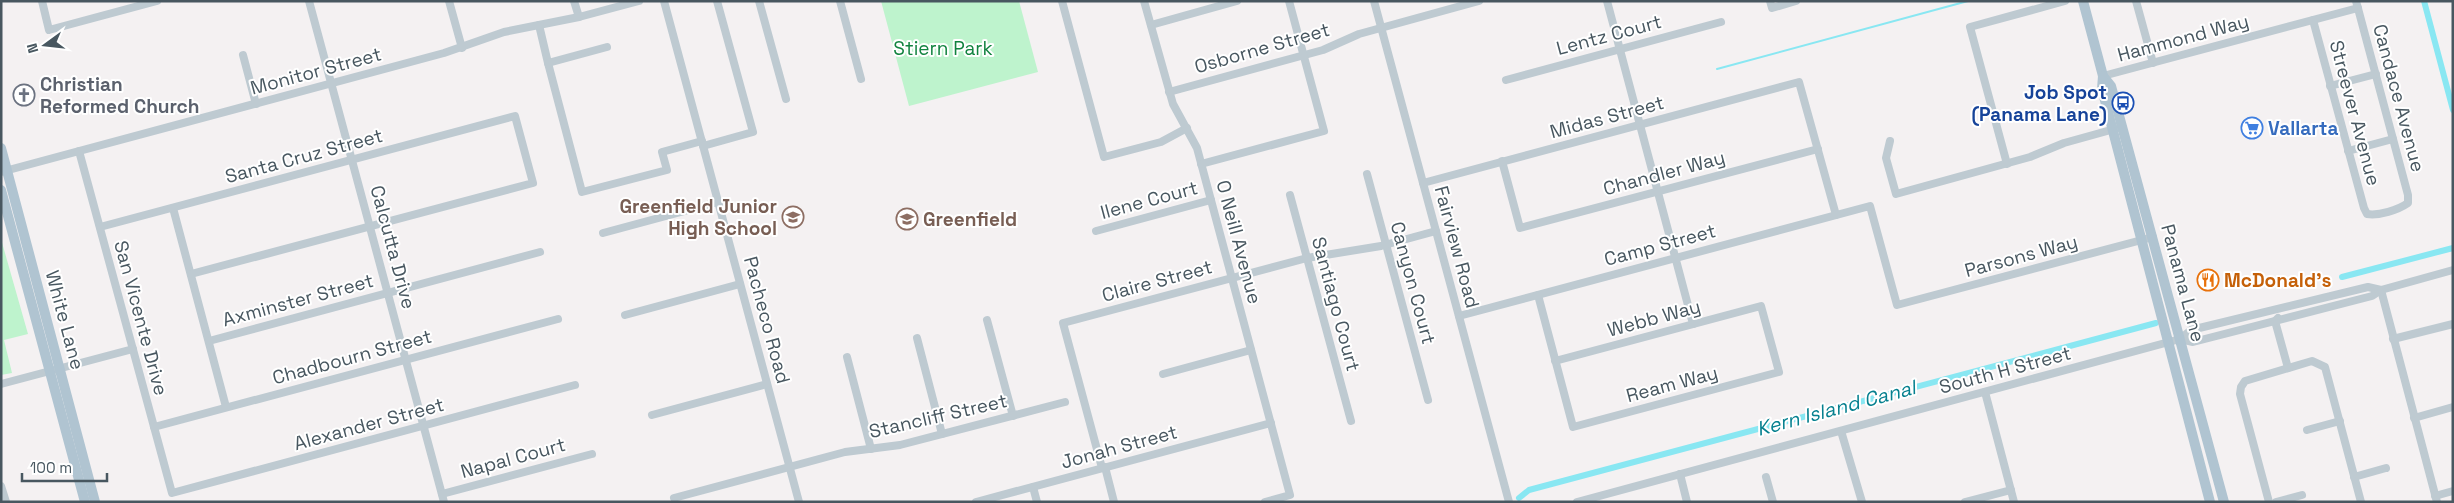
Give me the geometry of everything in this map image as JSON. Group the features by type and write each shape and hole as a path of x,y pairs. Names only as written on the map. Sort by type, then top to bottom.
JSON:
{"main road":[{"name":"Panama Lane","path":"2083,1 2103,76 2111,86 2117,128 2142,240 2210,502"},
{"name":"Panama Lane","path":"2117,128 2153,237 2224,502"},
{"name":"White Lane","path":"1,148 85,502"},
{"name":"White Lane","path":"1,190 95,502"}],"street":[{"path":"42,1 50,30 157,1"},
{"name":"Calcutta Drive","path":"309,1 443,498"},
{"path":"449,1 462,48"},
{"path":"574,1 579,18"},
{"name":"Monitor Street","path":"5,171 462,48 504,32 579,18 639,1"},
{"name":"Pacheco Road","path":"664,1 799,502"},
{"path":"540,25 548,63 582,192 667,170 662,152 753,132 716,1"},
{"path":"760,1 786,99"},
{"path":"840,1 861,79"},
{"path":"1062,1 1104,157 1161,142 1187,128"},
{"name":"O Neill Avenue","path":"1144,1 1169,92 1177,114 1187,128 1197,148 1290,495 1265,502"},
{"path":"1151,25 1237,1"},
{"path":"1201,164 1324,131 1289,1"},
{"name":"Fairview Road","path":"1374,1 1509,502"},
{"name":"Osborne Street","path":"1169,92 1304,56 1381,28 1479,1"},
{"path":"1607,1 1693,324"},
{"path":"1771,4 1796,1"},
{"path":"2007,164 1970,27 2065,1"},
{"path":"2136,1 2153,63"},
{"name":"Hammond Way","path":"2103,76 2313,20 2357,4"},
{"name":"Candace Avenue","path":"2357,4 2408,195 2408,203 2401,208 2373,215 2367,214"},
{"name":"Streever Avenue","path":"2313,20 2367,214"},
{"name":"Lentz Court","path":"1506,80 1721,22"},
{"path":"548,63 607,47"},
{"path":"243,55 256,104"},
{"path":"2330,86 2376,74"},
{"name":"Midas Street","path":"1423,182 1800,82 1818,149"},
{"name":"Santa Cruz Street","path":"100,227 516,116 533,183 370,226"},
{"path":"1890,141 1886,158 1896,194 2030,158 2064,143 2117,128"},
{"path":"2348,151 2393,139"},
{"path":"1818,149 1836,215"},
{"name":"Chandler Way","path":"1502,161 1520,228 1818,149"},
{"name":"San Vicente Drive","path":"80,151 172,493"},
{"name":"Canyon Court","path":"1367,174 1428,400"},
{"name":"Santiago Court","path":"1290,195 1351,421"},
{"name":"Ilene Court","path":"1096,231 1211,200"},
{"path":"603,233 718,202"},
{"name":"Camp Street","path":"1459,316 1870,206 1897,306"},
{"path":"173,208 226,407"},
{"path":"191,274 370,226"},
{"name":"Claire Street","path":"1103,468 1063,323 1307,258 1386,244 1436,231"},
{"name":"Parsons Way","path":"1897,306 2153,237"},
{"name":"Axminster Street","path":"208,341 540,252"},
{"name":"South H Street","path":"2180,339 2193,342 2372,296 2381,290 2453,270"},
{"path":"625,315 740,284"},
{"name":"South H Street","path":"1577,502 2180,339 2191,330 2368,287 2381,290"},
{"path":"2381,290 2436,499 2453,491"},
{"path":"1538,295 1555,361"},
{"path":"2288,368 2276,321 2286,313 2329,296"},
{"name":"Webb Way","path":"1555,361 1761,306 1779,372"},
{"path":"2238,330 2265,318 2272,311"},
{"name":"Chadbourn Street","path":"154,427 558,319"},
{"path":"987,320 1012,416"},
{"path":"2393,339 2453,324"},
{"path":"917,338 942,434"},
{"path":"1,384 133,349"},
{"path":"1163,374 1251,350"},
{"path":"847,357 871,449"},
{"name":"Ream Way","path":"1555,361 1573,428 1779,372"},
{"path":"2269,502 2240,394 2241,387 2245,381 2312,361 2318,362 2325,367 2361,502"},
{"path":"652,415 767,384"},
{"name":"Alexander Street","path":"172,493 575,385"},
{"path":"1985,392 2014,502"},
{"name":"Stancliff Street","path":"674,498 845,452 900,445 1065,402"},
{"path":"2414,418 2453,407"},
{"path":"2307,430 2340,421"},
{"name":"Jonah Street","path":"976,502 1270,423"},
{"path":"1842,431 1862,502"},
{"name":"Napal Court","path":"443,498 592,454"},
{"path":"1103,468 1114,502"},
{"path":"2354,477 2386,468"},
{"path":"1680,474 1687,502"},
{"path":"1766,477 1773,502"},
{"path":"1,486 6,502"},
{"path":"1033,487 1037,502"},
{"path":"1965,502 2011,490"},
{"path":"2276,502 2302,495"}],"green space":[{"name":"Stiern Park","path":"881,1 1019,1 1038,72 909,106"},
{"path":"1,239 28,334 4,340 12,373 1,375"}],"waterway":[{"path":"1717,69 1968,1"},
{"path":"2424,1 2453,110"},
{"name":"Kern Island Canal","path":"2342,277 2453,248"},
{"name":"Kern Island Canal","path":"1519,498 1529,490 2156,323"}],"place":[{"name":"Christian Reformed Church","path":"24,95"},
{"name":"Job Spot (Panama Lane)","path":"2123,103"},
{"name":"Vallarta","path":"2252,128"},
{"name":"Greenfield Junior High School","path":"793,217"},
{"name":"Greenfield","path":"907,219"},
{"name":"McDonald's","path":"2208,280"}]}
